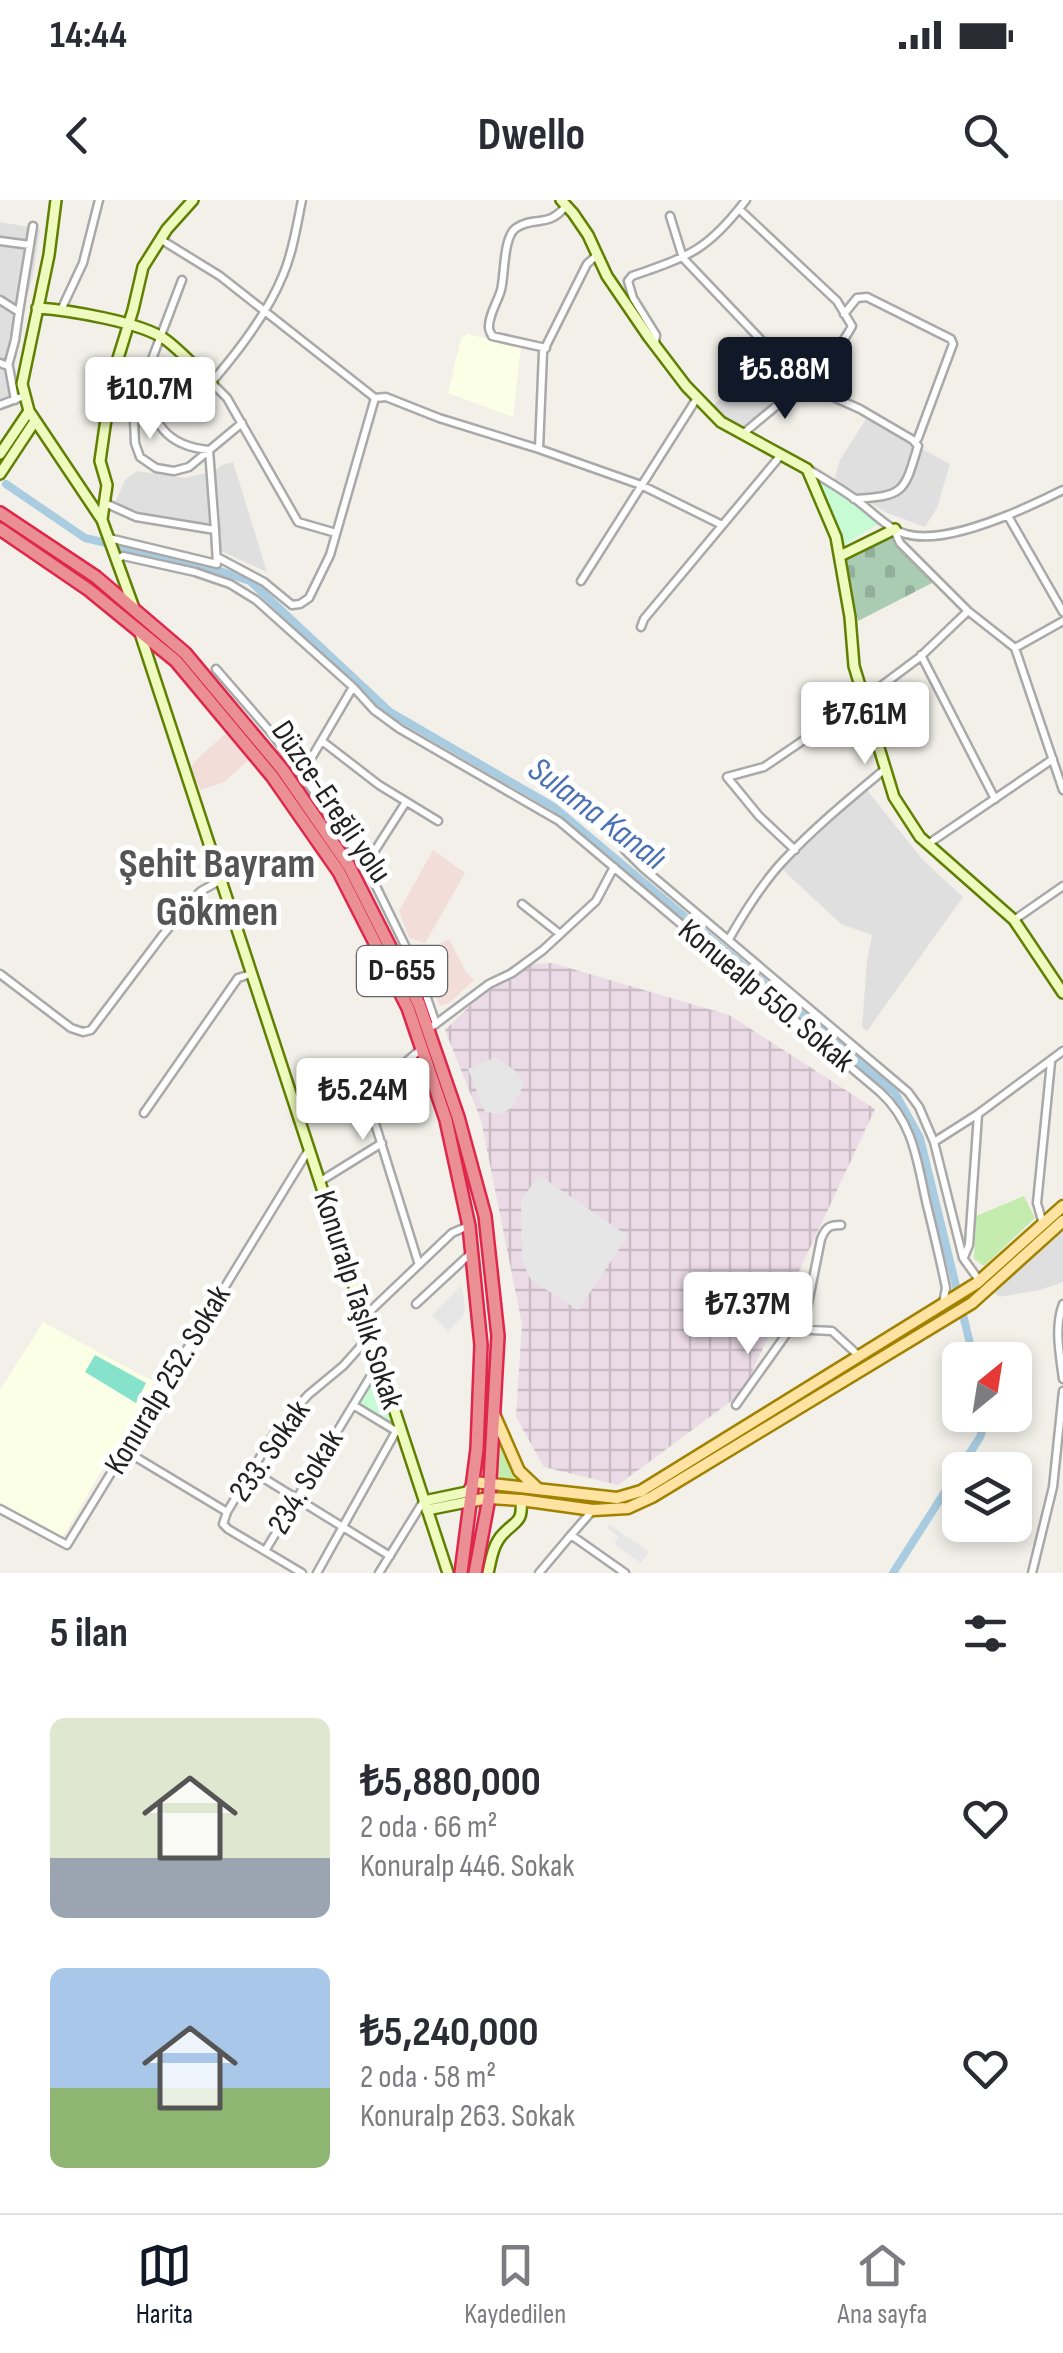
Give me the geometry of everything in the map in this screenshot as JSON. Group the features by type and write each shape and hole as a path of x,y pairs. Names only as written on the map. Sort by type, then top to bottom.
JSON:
{"highway":[{"name":"Düzce-Ereğli yolu","path":"0,513 96,577 185,653 282,769 349,866 432,1026 485,1216 498,1336 489,1498 475,1573"},
{"name":"Düzce-Ereğli yolu","path":"0,529 89,590 176,661 272,776 339,872 408,1008 446,1120 469,1226 482,1344 474,1482 461,1573"}],"main road":[{"path":"474,1482 617,1498 642,1491 978,1282 1063,1206"},
{"path":"472,1500 522,1500 593,1510 628,1508 652,1497 979,1298 1063,1221"},
{"path":"493,1412 520,1470 538,1489"}],"street":[{"path":"0,405 17,396 22,384 49,255 56,200"},
{"path":"61,310 83,263 99,200"},
{"path":"102,520 107,485 100,461 115,368 143,267 193,200"},
{"path":"194,402 264,311 284,274 302,200"},
{"path":"655,345 656,335 628,281 711,242 746,200"},
{"path":"546,348 492,336 489,326 501,289 509,237 516,228 558,216 564,203 655,345 721,422 807,469 895,529 922,537 958,532 1008,516 1063,490"},
{"path":"739,209 837,301 852,326 844,343 743,434"},
{"path":"670,216 683,258 802,383 860,409 918,446 902,488 891,496 854,498"},
{"path":"33,226 16,340 4,365 17,396 102,520 134,608"},
{"path":"160,240 220,276 374,398 386,397 642,485 722,525"},
{"path":"0,242 30,245"},
{"path":"539,449 546,348 587,264 597,254"},
{"path":"182,280 144,380 134,420 140,457 156,468 174,471 189,467 242,423"},
{"path":"844,314 857,298 867,296 951,339 953,344 914,442"},
{"path":"0,300 19,312"},
{"path":"37,308 129,325 160,336 227,398 298,522 336,533"},
{"path":"144,380 149,405 164,430 176,443 208,450"},
{"path":"0,392 17,396"},
{"path":"217,557 264,582 292,605 309,598 330,555 374,398"},
{"path":"581,580 697,398"},
{"path":"0,454 32,416"},
{"path":"0,474 32,416"},
{"path":"108,537 218,564 208,450"},
{"path":"642,627 654,606 782,454"},
{"path":"807,469 836,537 854,666 894,797 920,837 1014,920 1063,992"},
{"path":"105,503 136,517 215,530"},
{"path":"1008,516 1063,612"},
{"path":"840,556 895,529"},
{"path":"895,529 900,543 968,611 1014,648 1063,790"},
{"name":"Konuealp 550. Sokak","path":"115,559 123,556 195,572 230,584 256,600 374,710 559,821 845,1061 895,1106 906,1124 915,1148 946,1303"},
{"path":"794,850 727,777 764,767 922,655 968,611"},
{"path":"1014,648 1063,621"},
{"name":"Konuralp Taşlık Sokak","path":"138,628 448,1573"},
{"path":"922,655 995,799"},
{"path":"216,669 274,736 365,866 418,972 432,1026 489,984 526,963 560,934 596,901 614,867"},
{"path":"302,774 353,687"},
{"path":"322,742 379,785 438,821"},
{"path":"928,844 1053,759"},
{"path":"729,939 743,914 787,857 886,769"},
{"path":"365,866 406,802"},
{"path":"625,850 908,1092 934,1142 964,1258 978,1282"},
{"path":"0,974 71,1028 91,1030 192,901 221,880"},
{"path":"1014,920 1063,886"},
{"path":"522,904 560,934"},
{"path":"144,1113 238,978 252,974"},
{"path":"419,1265 373,1117 373,1098 384,1081 422,1048"},
{"path":"934,1142 1063,1051"},
{"path":"1043,1225 1037,1204 1051,1062"},
{"path":"964,1258 969,1245 978,1114"},
{"path":"319,1182 382,1142"},
{"name":"Konuralp 252. Sokak","path":"0,1509 66,1545 309,1150"},
{"path":"736,1405 790,1329 806,1314 821,1239 826,1228 841,1225"},
{"path":"364,1317 452,1234 469,1226"},
{"path":"416,1304 472,1252"},
{"path":"1063,1304 1058,1345 1063,1379"},
{"path":"790,1329 832,1331 860,1357"},
{"name":"233. Sokak","path":"265,1551 228,1530 223,1524 227,1512 274,1434 308,1395 343,1366 370,1336"},
{"name":"234. Sokak","path":"265,1551 379,1362"},
{"path":"1032,1573 1053,1487 1063,1391"},
{"path":"316,1573 398,1428 353,1404"},
{"path":"124,1450 227,1512"},
{"path":"252,1471 390,1556"},
{"path":"379,1573 426,1506 467,1492 474,1482"},
{"path":"426,1506 472,1500"},
{"path":"488,1573 502,1534 516,1525 522,1514 522,1500"},
{"path":"539,1573 593,1510"},
{"path":"571,1535 625,1573"},
{"path":"265,1551 302,1573"}],"shaded area":[{"path":"0,222 40,229 14,360 18,404 0,408"},
{"path":"468,334 521,347 513,417 448,393 461,338"},
{"path":"768,360 792,383 744,428 722,418 712,406"},
{"path":"866,419 950,464 937,508 925,527 887,513 834,481 840,460"},
{"path":"233,462 267,572 221,551 214,471"},
{"path":"137,471 185,478 210,472 212,527 144,515 115,503 125,480"},
{"path":"226,733 249,760 224,782 200,790 191,770 193,763"},
{"path":"866,789 923,860 963,897 867,1031 862,1027 872,935 841,924 782,869"},
{"path":"433,850 465,873 425,943 409,938 399,911"},
{"path":"449,939 474,980 449,1003 440,1006 417,956"},
{"path":"552,963 729,1015 875,1109 742,1393 618,1485 544,1467 516,1417 522,1324 481,1120 445,1030 512,965"},
{"path":"495,1057 517,1072 524,1084 513,1107 501,1114 485,1112 468,1069"},
{"path":"539,1175 628,1236 578,1310 531,1280 522,1261 521,1200"},
{"path":"1063,1228 1063,1282 999,1297 992,1290"},
{"path":"462,1285 465,1310 448,1331 432,1315"},
{"path":"43,1322 154,1382 62,1538 0,1504 0,1390"},
{"path":"609,1524 649,1552 641,1563 614,1544 619,1537 607,1528"}],"green space":[{"path":"819,482 845,495 880,523 842,546"},
{"path":"891,537 936,581 858,621 845,558"},
{"path":"1024,1196 1035,1218 984,1266 974,1259 976,1216"},
{"path":"95,1355 146,1383 136,1403 85,1372"},
{"path":"375,1374 394,1421 391,1425 358,1404"},
{"path":"498,1434 526,1481 504,1480 497,1474"}],"waterway":[{"name":"Sulama Kanalı","path":"6,484 85,538 250,581 390,712 554,807 895,1093 920,1138 970,1342"},
{"name":"Sulama Kanalı","path":"893,1573 982,1432"}],"district":[{"name":"Şehit Bayram Gökmen","path":"217,888"}]}
